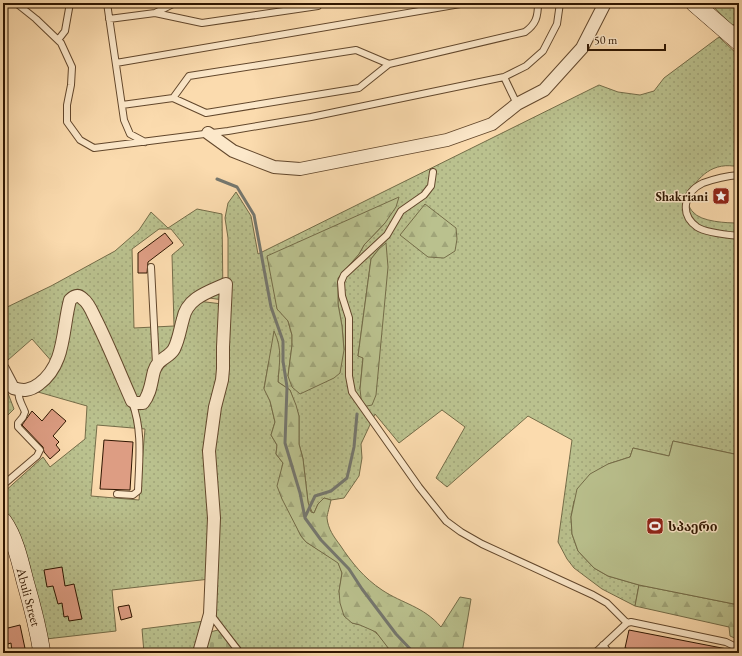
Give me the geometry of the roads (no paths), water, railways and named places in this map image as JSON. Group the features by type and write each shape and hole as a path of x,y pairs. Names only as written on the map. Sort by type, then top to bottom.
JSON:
{"street":[{"path":"208,133 233,152 274,166 300,169 447,140 492,124 517,104 544,90 582,48 605,3"},
{"path":"694,3 736,33"},
{"path":"3,369 13,388 19,390 24,391 35,387 47,378 58,360 64,340 70,300 74,296 79,296 84,299 110,347 132,400 139,404 146,399 151,388 158,362 174,350 181,331 183,318 187,307 196,298 226,284 223,347 224,369 215,406 209,450 214,518 210,614 199,653"},
{"name":"Abuli Street","path":"3,521 8,528 19,559 38,630 42,653"}],"lane":[{"path":"16,3 62,43 72,67 72,85 67,105 67,122 80,140 94,148 228,131 311,117 504,78 526,66 543,51 557,24 560,3"},
{"path":"58,40 65,31 70,3"},
{"path":"107,3 124,120 130,134 145,142"},
{"path":"109,19 155,13 175,3"},
{"path":"155,13 202,23 318,6 320,3"},
{"path":"116,63 466,3"},
{"path":"122,105 173,98 206,113 358,88 389,64 525,32 532,27 538,15 538,3"},
{"path":"173,98 189,76 219,71 356,50 389,64"},
{"path":"504,78 517,104"},
{"path":"433,172 431,186 424,195 401,211 387,235 344,275 341,282 342,296 349,318 349,376 352,392 419,487 446,521 482,544 593,595 607,603 627,623"},
{"path":"739,175 717,179 702,184 690,194 685,206 688,218 698,228 739,236"},
{"path":"151,267 156,366"},
{"path":"3,485 37,456 40,450 18,428 18,423 25,412 19,400 19,390"},
{"path":"117,494 133,495 138,491 140,440 136,413 132,400"},
{"path":"210,614 240,653"},
{"path":"595,653 627,623 631,622 726,642 739,650"},
{"path":"603,645 610,653"}],"waterway":[{"path":"217,179 237,187 254,215 271,307 283,341 283,361 287,387 285,443 300,493 305,518 321,540 349,569 396,634 414,653"},
{"path":"305,517 315,496 331,491 347,478 354,447 357,414"}],"place":[{"name":"Shakriani","path":"721,196"},
{"name":"სპაერი","path":"655,526"}]}
